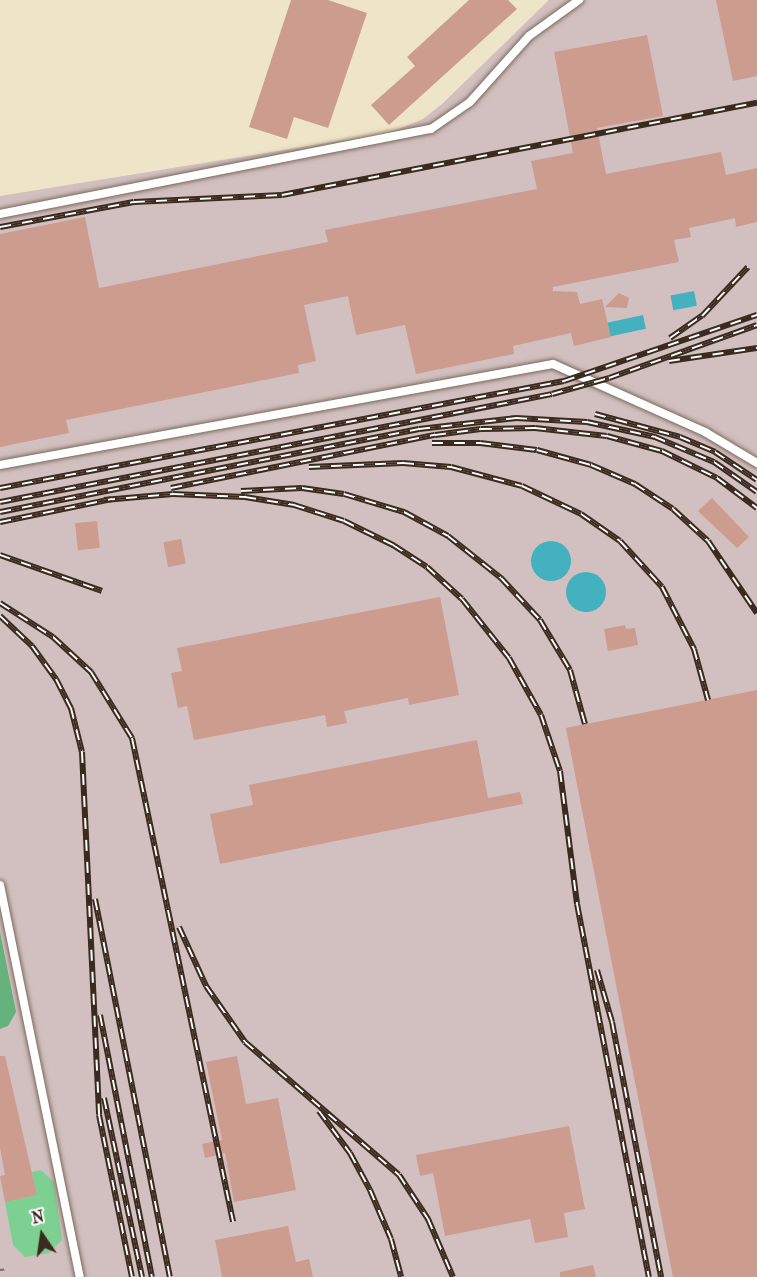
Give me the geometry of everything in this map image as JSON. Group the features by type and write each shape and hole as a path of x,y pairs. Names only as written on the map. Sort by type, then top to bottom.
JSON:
{"lane":[{"path":"0,214 431,129 470,102 529,36 579,0"},
{"path":"0,465 541,364 571,370 714,437 757,463"},
{"path":"0,885 80,1277"}],"path":[{"path":"0,1270 8,1269"}],"shaded area":[{"path":"549,0 757,0 757,1277 0,1277 0,196 389,133 423,119 442,104"}],"green space":[{"path":"0,932 16,1012 8,1026 0,1029"},
{"path":"41,1170 54,1182 62,1240 49,1253 25,1257 13,1245 5,1202 36,1195 32,1172"}],"water":[{"path":"694,291 697,306 673,310 670,296"},
{"path":"643,315 646,329 610,336 607,323"},
{"path":"551,541 559,542 565,547 570,553 570,569 565,575 559,580 551,581 543,580 537,575 532,569 531,561 532,553 537,547 543,542"},
{"path":"586,572 594,573 600,578 605,584 605,600 600,606 594,611 586,612 578,611 572,606 567,600 566,592 567,584 572,578 578,573"}],"building":[{"path":"291,0 328,0 367,13 328,128 294,117 287,139 249,127"},
{"path":"469,0 508,0 517,9 389,125 371,105 415,66 407,57"},
{"path":"716,0 757,0 757,76 733,81"},
{"path":"647,35 663,116 597,128 606,174 721,152 726,175 757,168 757,222 736,227 735,218 689,228 691,237 674,240 679,262 553,287 553,291 577,292 580,304 602,299 611,337 574,346 571,333 513,346 514,354 416,374 405,325 356,335 348,296 304,305 316,361 298,365 299,373 66,420 69,433 0,447 0,234 85,217 99,288 328,242 325,230 537,189 531,161 573,153 554,52"},
{"path":"619,293 629,298 627,308 605,307"},
{"path":"712,498 749,537 737,548 698,511"},
{"path":"97,521 100,548 78,550 75,523"},
{"path":"181,539 186,564 168,567 163,542"},
{"path":"440,597 459,695 409,705 408,698 344,711 347,723 327,727 325,715 194,740 187,706 178,708 171,673 182,671 177,648"},
{"path":"625,625 626,629 635,628 638,645 608,651 604,629"},
{"path":"757,690 757,1277 673,1277 566,728"},
{"path":"477,740 488,798 520,792 523,804 220,864 210,814 253,805 249,785"},
{"path":"0,1056 5,1056 37,1195 5,1202 0,1176 5,1175 0,1148"},
{"path":"237,1056 246,1104 278,1098 296,1190 234,1202 225,1153 205,1158 202,1144 222,1140 206,1062"},
{"path":"569,1126 585,1209 564,1213 568,1237 535,1243 530,1219 445,1236 433,1173 420,1176 416,1155"},
{"path":"288,1226 296,1262 309,1259 313,1277 222,1277 215,1240"},
{"path":"593,1265 596,1277 560,1277 560,1272"}],"railway":[{"path":"0,227 134,202 282,195 757,103"},
{"path":"670,338 702,316 748,267"},
{"path":"0,488 564,381 757,315"},
{"path":"0,502 552,394 609,378 757,325"},
{"path":"669,361 757,348"},
{"path":"595,414 680,437 715,452 757,480"},
{"path":"0,512 419,429 516,418 587,422 655,437 714,462 757,492"},
{"path":"171,488 435,435 481,429 535,428 607,436 662,451 717,478 757,508"},
{"path":"432,443 480,443 537,450 591,465 635,484 673,509 708,541 757,613"},
{"path":"309,467 403,463 451,467 522,486 581,514 620,541 662,587 694,649 708,700"},
{"path":"241,491 302,488 344,494 404,512 448,536 501,578 540,620 570,670 585,724"},
{"path":"104,500 173,494 245,497 294,505 344,521 393,545 427,567 462,599 509,658 541,715 560,771 577,904 649,1277"},
{"path":"0,522 112,499"},
{"path":"0,555 102,591"},
{"path":"0,603 53,637 91,672 132,738 233,1222"},
{"path":"0,616 32,646 56,679 71,708 82,752 99,1115 132,1277"},
{"path":"95,899 170,1277"},
{"path":"179,927 206,986 245,1042 399,1175 428,1219 453,1277"},
{"path":"597,970 612,1022 661,1277"},
{"path":"100,1015 152,1277"},
{"path":"104,1098 142,1277"},
{"path":"319,1111 350,1153 370,1190 391,1239 401,1277"}]}
